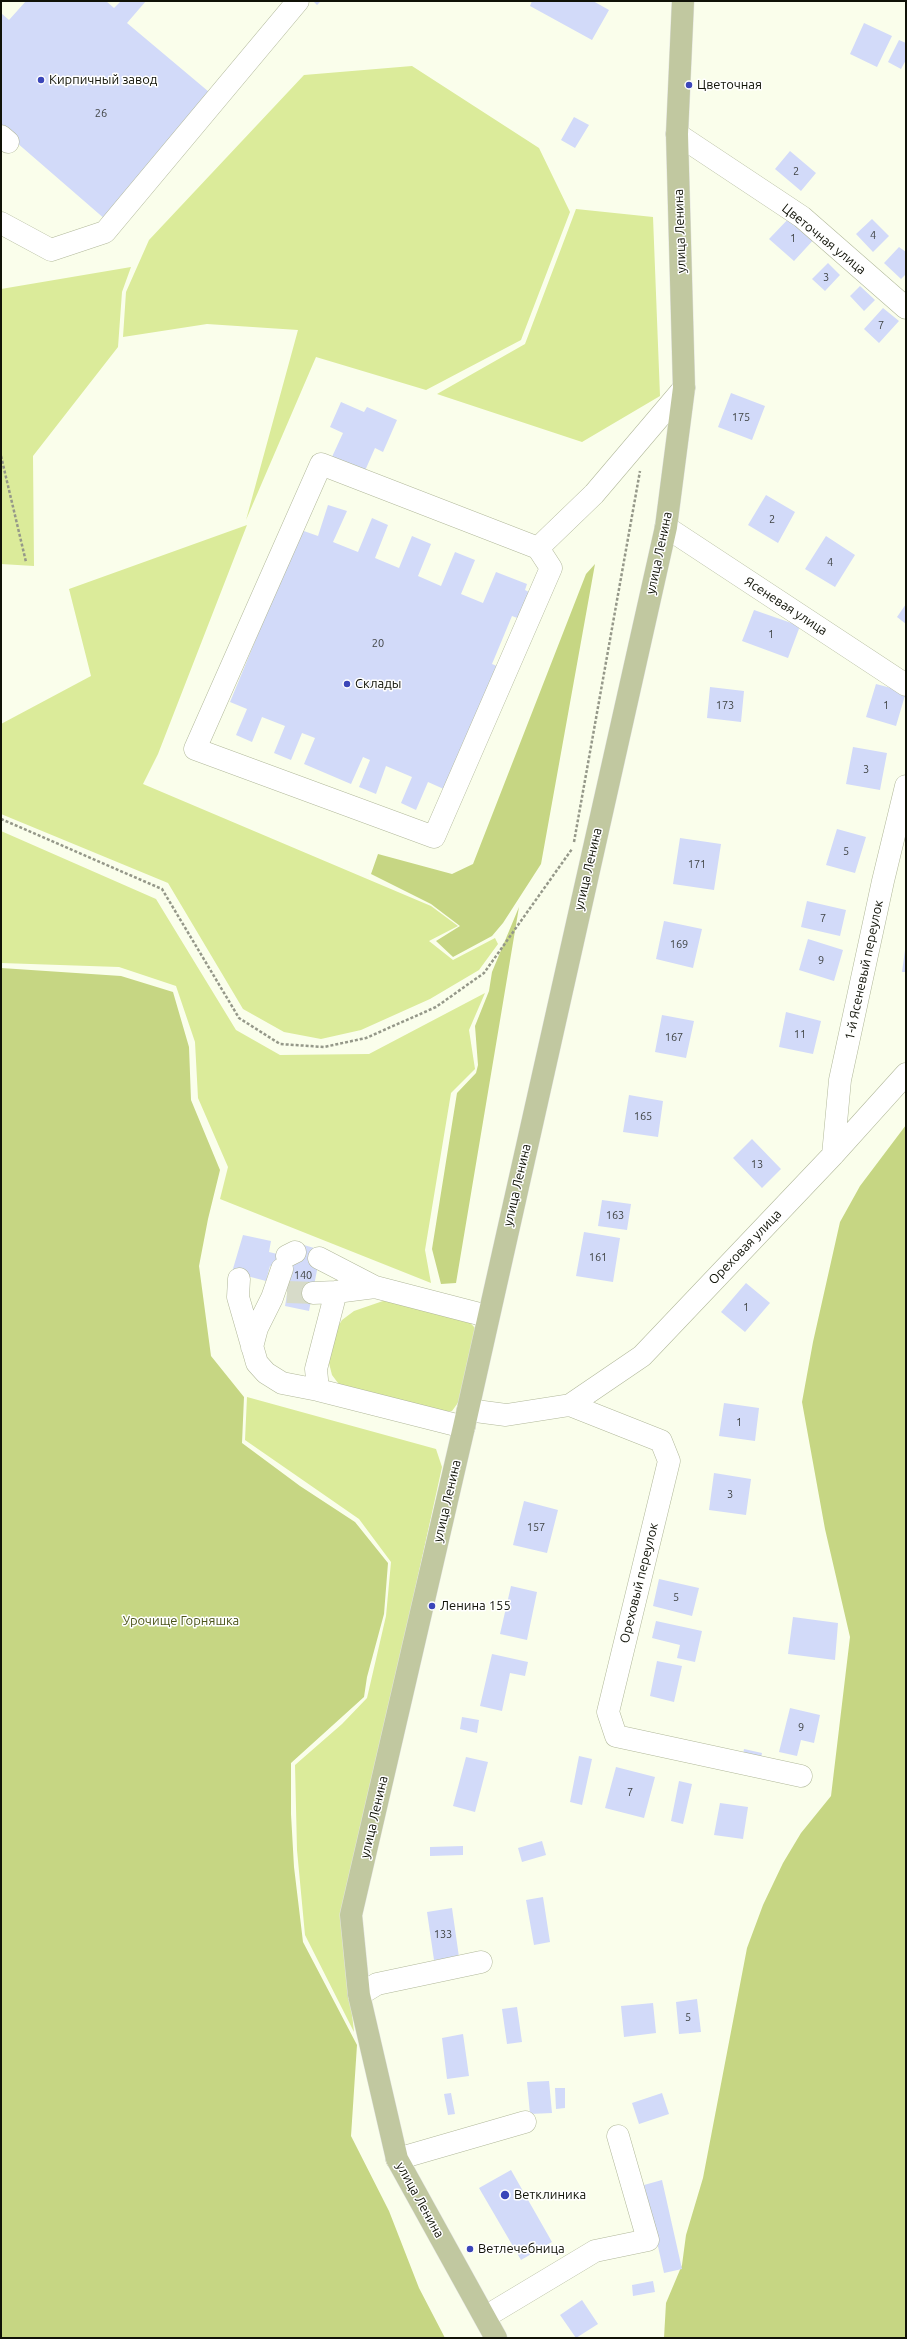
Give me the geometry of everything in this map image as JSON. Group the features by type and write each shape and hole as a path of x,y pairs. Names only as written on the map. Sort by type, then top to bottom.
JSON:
{"main road":[{"name":"улица Ленина","path":"496,2338 397,2159 359,1995 351,1915 466,1418 487,1316 666,526 684,388 678,134 683,1"}],"street":[{"path":"1,222 51,250 105,232 298,1"},
{"name":"Цветочная улица","path":"678,134 802,217 906,308"},
{"path":"538,548 594,494 684,388"},
{"path":"321,464 538,548 551,568 434,837 195,748 321,464"},
{"name":"Ясеневая улица","path":"666,526 906,685"},
{"name":"1-й Ясеневый переулок","path":"833,1155 840,1080 883,880 906,786"},
{"name":"Ореховая улица","path":"570,1405 642,1356 833,1155 906,1074"},
{"path":"320,1258 375,1287 487,1316"},
{"path":"252,1348 257,1328 280,1295 288,1259"},
{"path":"239,1279 238,1297 257,1363 266,1373 282,1383 466,1418 506,1415 570,1405"},
{"path":"312,1293 336,1292 375,1287"},
{"path":"318,1390 316,1369 336,1292"},
{"name":"Ореховый переулок","path":"570,1405 661,1441 669,1461 608,1712 616,1736 801,1776"},
{"path":"359,1995 377,1984 481,1962"},
{"path":"397,2159 525,2122"},
{"path":"485,2317 595,2252 648,2240 618,2136"}],"path":[{"path":"1,456 26,562"}],"green space":[{"path":"412,66 539,148 570,212 521,340 426,390 316,357 246,520 298,330 207,324 123,337 126,292 149,240 304,75"},
{"path":"576,209 653,217 660,396 582,442 437,394 525,344"},
{"path":"131,267 122,292 118,347 33,456 34,566 1,564 1,289"},
{"path":"247,525 158,754 143,784 431,906 458,926 429,941 453,960 495,938 498,944 479,970 430,999 361,1030 321,1039 284,1032 243,1009 168,883 1,814 1,724 91,676 69,589"},
{"path":"595,564 541,864 503,923 492,936 453,957 436,941 460,926 431,904 371,874 378,854 452,874 473,864 586,574"},
{"path":"1,831 156,899 236,1030 280,1055 369,1054 485,993 469,1030 475,1069 451,1093 425,1250 431,1283 220,1199 228,1167 198,1098 195,1042 176,986 119,967 1,963"},
{"path":"519,907 456,1283 441,1284 432,1249 457,1093 476,1073 478,1065 475,1026 489,991 492,972"},
{"name":"Урочище Горняшка","path":"1,968 121,976 173,992 189,1047 191,1100 220,1170 208,1219 199,1266 211,1356 244,1397 242,1443 300,1486 355,1522 388,1563 384,1614 367,1677 364,1697 291,1763 291,1814 294,1867 303,1942 357,2045 351,2136 389,2211 419,2288 445,2338 1,2338"},
{"path":"906,1125 906,2338 664,2338 666,2303 682,2265 686,2235 703,2178 747,1948 763,1905 783,1863 801,1833 831,1796 850,1637 825,1529 802,1402 813,1342 840,1222 860,1186"},
{"path":"398,1300 465,1317 475,1328 460,1400 452,1411 438,1412 341,1387 332,1375 329,1363 333,1334 342,1320 354,1311 383,1301"},
{"path":"247,1397 436,1449 442,1467 342,1923 354,2032 305,1935 297,1850 295,1765 342,1724 367,1698 386,1616 391,1562 359,1519 245,1440"}],"building":[{"path":"26,1 106,1 114,8 121,1 146,1 127,23 215,97 106,220 1,129 1,13 9,20"},
{"path":"313,1 321,1 317,5"},
{"path":"532,1 593,1 609,10 592,40 530,6"},
{"path":"864,23 892,36 877,67 850,54"},
{"path":"899,40 906,43 906,60 901,69 888,62"},
{"path":"574,117 589,125 575,148 561,140"},
{"path":"790,151 816,173 801,191 775,169"},
{"path":"792,215 817,236 794,261 769,239"},
{"path":"872,219 889,236 873,252 856,234"},
{"path":"899,247 906,252 906,274 901,279 884,263"},
{"path":"828,263 840,275 825,291 812,279"},
{"path":"860,286 875,300 864,311 850,296"},
{"path":"883,308 899,321 879,343 864,329"},
{"path":"731,393 765,406 752,440 718,427"},
{"path":"341,402 364,412 367,407 397,420 383,452 375,448 364,473 331,459 343,433 330,427"},
{"path":"766,495 795,512 778,543 748,525"},
{"path":"328,505 347,511 333,542 358,552 372,518 388,525 375,558 399,568 412,536 431,544 418,576 441,586 455,552 475,560 461,594 483,603 496,572 527,584 525,590 535,595 525,621 512,616 492,664 497,666 446,790 428,782 416,810 401,803 412,777 386,766 376,794 359,787 370,760 363,757 351,784 304,764 315,738 302,733 291,760 274,753 285,726 262,717 252,742 236,735 247,709 230,702 301,530 318,536"},
{"path":"826,536 855,555 835,587 805,569"},
{"path":"906,604 906,624 897,617"},
{"path":"754,610 800,626 788,658 742,641"},
{"path":"876,684 906,692 896,726 866,717"},
{"path":"710,687 744,691 741,722 707,718"},
{"path":"853,747 887,753 880,790 846,784"},
{"path":"837,829 866,837 855,873 826,865"},
{"path":"680,838 721,844 714,890 673,884"},
{"path":"807,901 846,910 840,936 801,927"},
{"path":"664,921 702,929 693,968 656,959"},
{"path":"808,939 843,950 834,981 799,970"},
{"path":"905,950 906,972 902,972"},
{"path":"786,1012 821,1021 813,1054 779,1047"},
{"path":"662,1015 694,1021 686,1058 655,1052"},
{"path":"629,1095 663,1101 658,1137 623,1132"},
{"path":"752,1139 781,1169 762,1188 733,1158"},
{"path":"602,1200 631,1204 627,1230 598,1226"},
{"path":"584,1232 620,1238 613,1282 576,1276"},
{"path":"243,1235 271,1241 269,1252 294,1258 297,1243 321,1250 309,1311 285,1306 291,1271 270,1266 266,1281 232,1272"},
{"path":"746,1283 770,1303 745,1332 721,1312"},
{"path":"724,1403 759,1408 755,1441 719,1436"},
{"path":"714,1473 751,1479 746,1515 709,1510"},
{"path":"524,1501 558,1510 547,1553 513,1545"},
{"path":"659,1579 699,1588 692,1616 653,1606"},
{"path":"511,1586 537,1592 527,1640 500,1634"},
{"path":"793,1617 838,1623 835,1660 788,1654"},
{"path":"656,1621 702,1631 695,1662 677,1658 680,1645 652,1638"},
{"path":"492,1654 528,1662 525,1676 510,1673 502,1711 480,1706"},
{"path":"657,1661 682,1666 674,1702 650,1696"},
{"path":"790,1708 820,1715 814,1743 801,1740 797,1756 779,1752"},
{"path":"462,1717 479,1720 477,1733 460,1729"},
{"path":"744,1749 762,1753 760,1763 742,1759"},
{"path":"579,1756 592,1759 582,1805 570,1802"},
{"path":"466,1757 488,1762 475,1812 453,1806"},
{"path":"616,1767 655,1777 644,1818 605,1808"},
{"path":"679,1781 692,1784 683,1824 671,1821"},
{"path":"720,1803 748,1807 743,1839 714,1835"},
{"path":"542,1841 546,1855 522,1862 518,1848"},
{"path":"463,1846 463,1855 430,1856 430,1847"},
{"path":"543,1897 550,1942 534,1945 526,1900"},
{"path":"452,1908 459,1957 434,1960 427,1912"},
{"path":"697,1999 701,2032 679,2034 676,2002"},
{"path":"653,2003 656,2033 624,2037 621,2006"},
{"path":"517,2007 522,2042 507,2044 502,2009"},
{"path":"463,2034 469,2076 447,2079 442,2038"},
{"path":"549,2081 552,2113 530,2114 527,2082"},
{"path":"555,2088 565,2088 565,2108 556,2109"},
{"path":"451,2093 455,2114 448,2115 444,2094"},
{"path":"662,2093 669,2114 639,2124 632,2103"},
{"path":"511,2170 552,2242 521,2260 479,2188"},
{"path":"662,2180 682,2269 664,2273 644,2185"},
{"path":"653,2281 655,2292 633,2296 632,2285"},
{"path":"582,2300 598,2324 576,2338 560,2315"}],"tunnel":[{"path":"287,1292 313,1293"}],"place":[{"name":"Кирпичный завод","path":"41,80"},
{"name":"Цветочная","path":"689,85"},
{"name":"Склады","path":"347,684"},
{"name":"Ленина 155","path":"432,1606"},
{"name":"Ветклиника","path":"505,2195"},
{"name":"Ветлечебница","path":"470,2249"}]}
